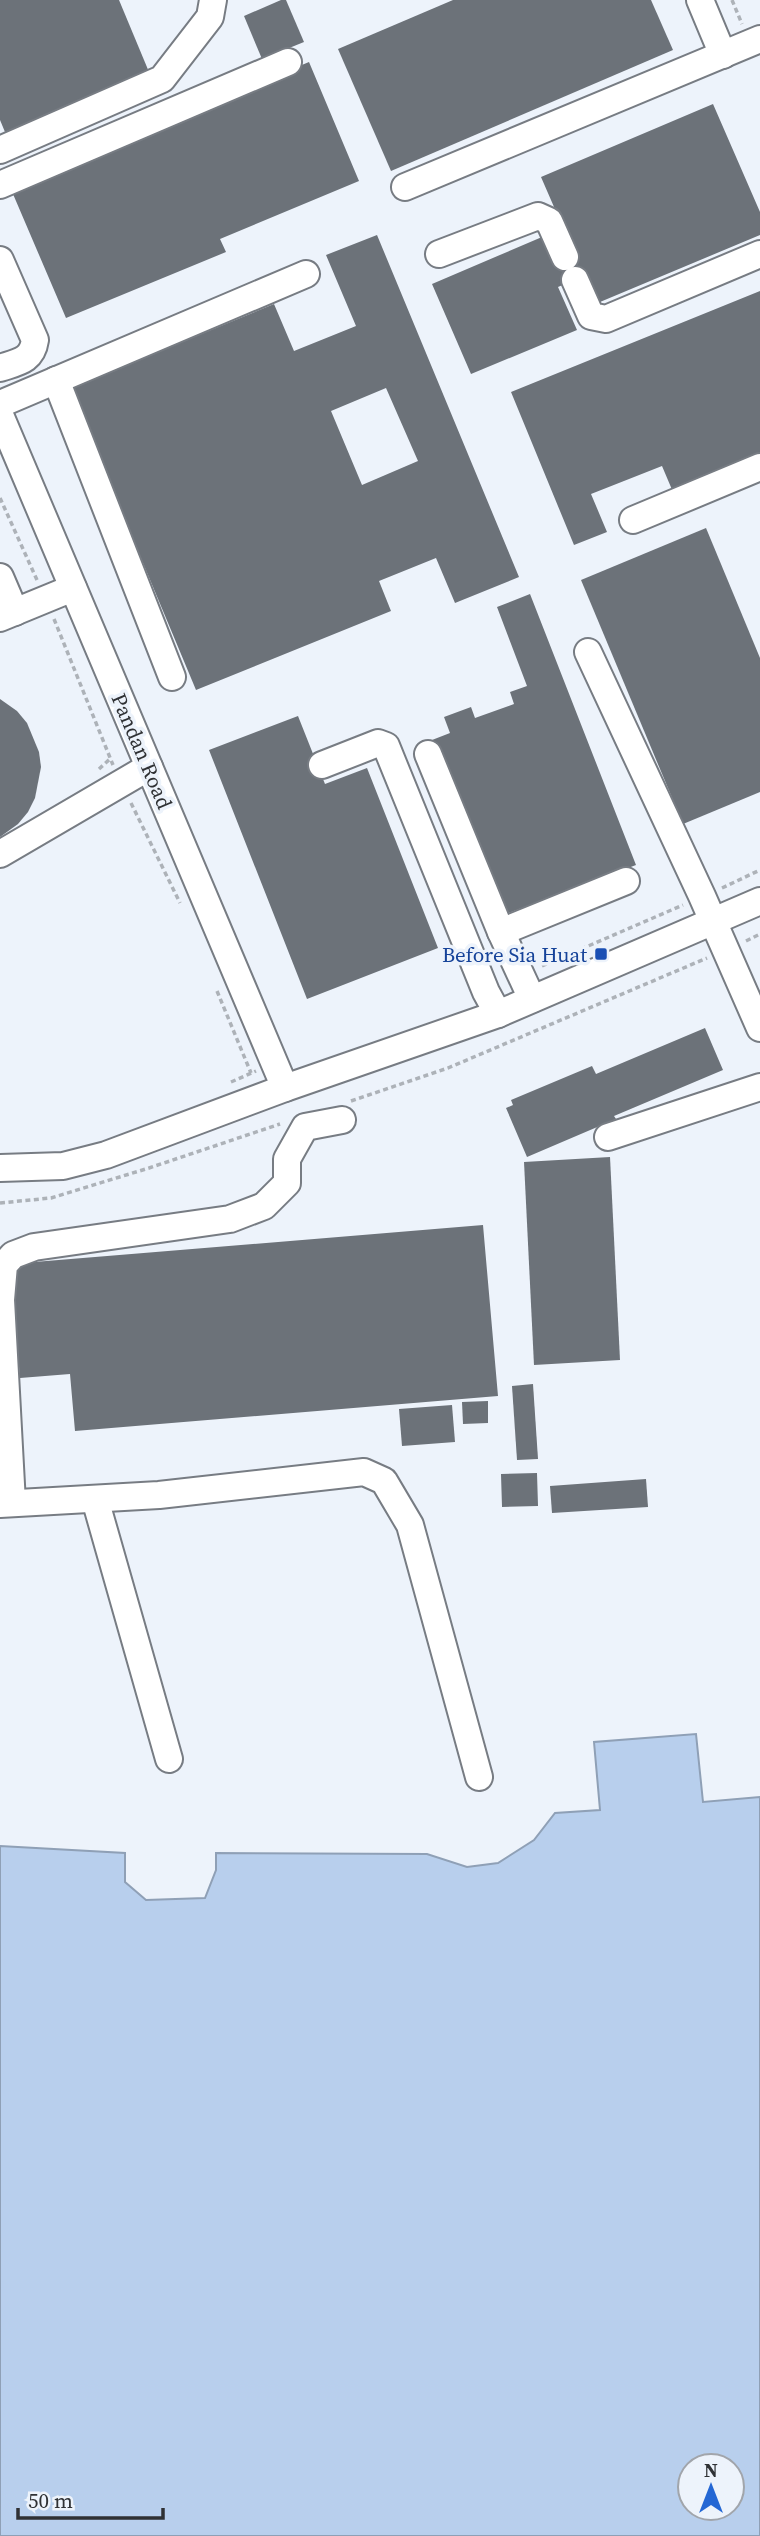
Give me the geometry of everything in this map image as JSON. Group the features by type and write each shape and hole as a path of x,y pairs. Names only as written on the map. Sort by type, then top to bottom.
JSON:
{"street":[{"path":"0,150 162,79 210,17 213,0"},
{"path":"700,0 723,55"},
{"path":"405,187 760,40"},
{"path":"0,185 288,62"},
{"path":"439,254 538,216 549,221 591,316 606,318 760,254"},
{"path":"0,260 36,340 32,353 27,358 0,368"},
{"path":"0,404 306,274"},
{"path":"56,380 172,677"},
{"name":"Pandan Road","path":"0,415 237,972 270,1076"},
{"path":"633,520 760,467"},
{"path":"0,576 7,615 73,588"},
{"path":"588,652 714,921 760,1028"},
{"path":"322,765 378,743 386,746 498,1014"},
{"path":"428,754 501,932 527,987"},
{"path":"0,854 149,767"},
{"path":"501,932 626,881"},
{"path":"0,1168 64,1166 88,1161 270,1076 498,1014 527,987 714,921 760,901"},
{"path":"608,1137 760,1087"},
{"path":"342,1112 305,1127 286,1159 287,1183 264,1206 230,1219 34,1247 13,1255 4,1265 1,1300 6,1504 159,1495 364,1472 384,1481 410,1525 479,1777"},
{"path":"95,1499 169,1759"}],"path":[{"path":"0,498 46,599 121,783 185,914"},
{"path":"527,987 760,870"},
{"path":"342,1112 760,934"},
{"path":"216,987 270,1076 226,1084"},
{"path":"0,1203 51,1198 290,1121"}],"water":[{"path":"696,1734 703,1802 760,1797 760,2536 0,2536 0,1846 125,1853 125,1882 146,1900 205,1898 216,1870 216,1853 427,1854 467,1867 498,1863 534,1840 555,1813 600,1810 594,1742"}],"building":[{"path":"0,0 119,0 149,72 5,132 0,120"},
{"path":"286,0 304,42 262,59 244,16"},
{"path":"453,0 651,0 673,50 391,171 338,49"},
{"path":"309,62 359,181 220,239 226,252 66,318 10,187"},
{"path":"713,104 760,212 760,235 600,302 588,274 558,287 577,330 471,374 432,284 542,237 553,262 574,253 541,177"},
{"path":"377,235 519,577 455,603 436,558 379,581 391,611 196,690 70,388 274,304 294,351 356,326 326,255","holes":["386,388 418,461 362,485 331,411"]},
{"path":"760,291 760,457 673,492 662,466 591,494 607,532 574,545 511,392"},
{"path":"706,528 760,658 760,792 683,824 581,580"},
{"path":"530,594 636,865 501,916 432,740 450,733 444,717 471,707 475,718 514,704 510,692 527,686 497,607"},
{"path":"0,699 17,711 27,723 39,752 41,767 35,798 28,812 18,824 0,837"},
{"path":"298,716 325,784 367,768 438,948 307,999 209,750"},
{"path":"705,1028 723,1070 614,1116 616,1119 527,1157 506,1108 513,1105 511,1100 592,1066 596,1074"},
{"path":"610,1157 620,1360 534,1365 524,1162"},
{"path":"483,1225 498,1396 75,1431 70,1374 20,1378 10,1264"},
{"path":"533,1384 538,1459 517,1460 512,1386"},
{"path":"488,1401 488,1423 463,1424 462,1402"},
{"path":"452,1405 455,1442 402,1446 399,1409"},
{"path":"537,1473 538,1506 502,1507 501,1474"},
{"path":"646,1479 648,1507 552,1513 550,1486"}],"place":[{"name":"Before Sia Huat","path":"601,954"}]}
